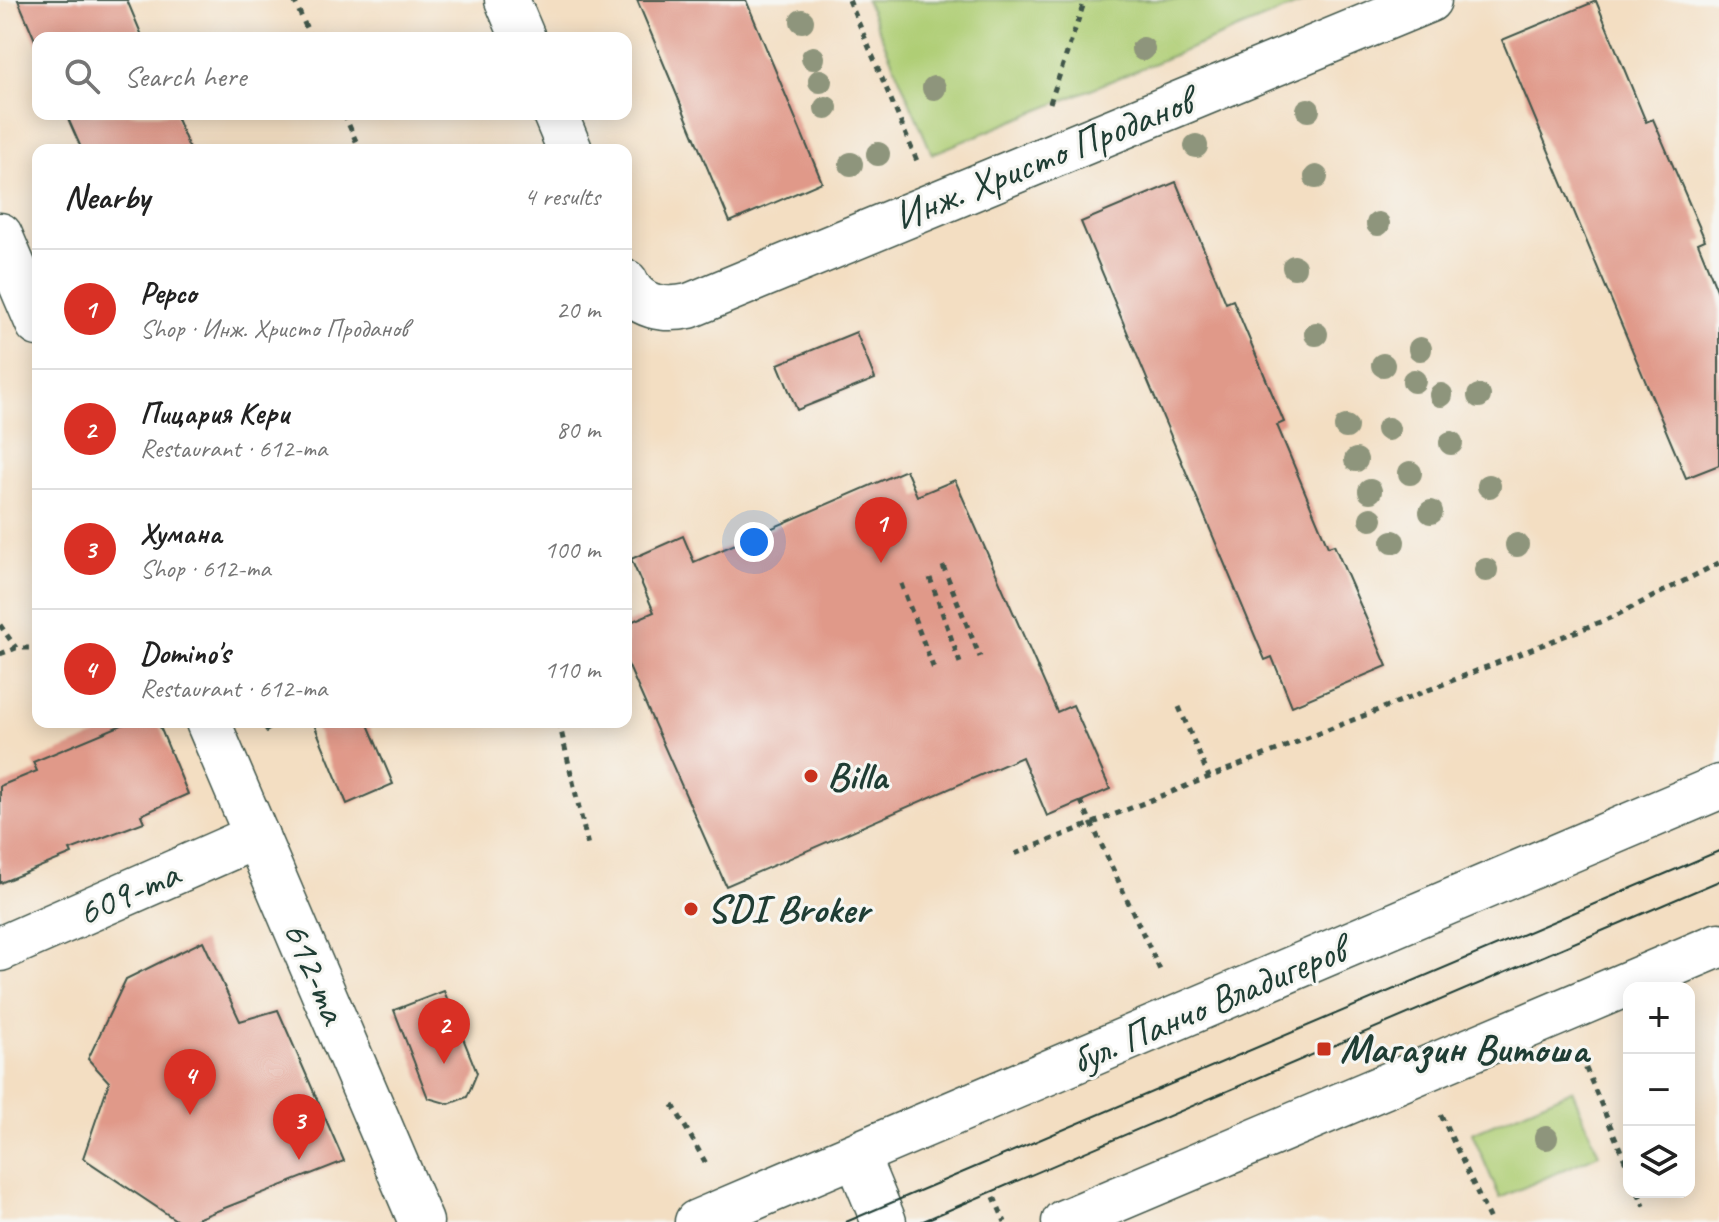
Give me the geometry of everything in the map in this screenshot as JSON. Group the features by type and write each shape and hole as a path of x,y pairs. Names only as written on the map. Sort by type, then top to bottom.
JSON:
{"street":[{"path":"507,0 520,32"},
{"name":"Инж. Христо Проданов","path":"641,295 673,310 689,306 1429,0"},
{"path":"558,120 568,144"},
{"path":"0,235 32,310"},
{"name":"612-та","path":"211,728 421,1222"},
{"name":"бул. Панчо Владигеров","path":"697,1222 857,1157 1719,787"},
{"name":"609-та","path":"0,949 257,836"},
{"path":"1064,1222 1719,945"},
{"path":"857,1157 884,1222"}],"path":[{"path":"294,0 308,32"},
{"path":"849,0 935,203"},
{"path":"1047,112 1085,0"},
{"path":"347,120 357,144"},
{"path":"1015,854 1615,616 1719,563"},
{"path":"943,566 980,657"},
{"path":"930,578 960,663"},
{"path":"901,584 935,672"},
{"path":"0,625 16,648"},
{"path":"0,654 16,648 32,648"},
{"path":"1179,707 1209,777"},
{"path":"560,728 588,846"},
{"path":"1081,801 1160,970"},
{"path":"1581,1056 1623,1156"},
{"path":"673,1105 706,1163"},
{"path":"1441,1115 1491,1222"},
{"path":"994,1197 1005,1222"},
{"path":"1641,1198 1644,1206"}],"green space":[{"path":"866,0 1309,0 932,154"},
{"path":"1572,1090 1599,1154 1500,1198 1472,1133"}],"building":[{"path":"18,0 127,0 140,32 32,32"},
{"path":"637,0 746,0 822,182 730,222"},
{"path":"1596,1 1646,122 1653,119 1705,240 1698,243 1719,295 1719,465 1686,478 1502,40"},
{"path":"69,120 178,120 188,144 79,144"},
{"path":"1176,182 1226,303 1233,300 1284,422 1277,425 1328,547 1334,545 1387,666 1292,706 1272,657 1265,660 1081,222"},
{"path":"856,332 875,379 797,410 778,364"},
{"path":"906,470 917,496 955,480 1057,712 1073,705 1110,789 1047,816 1022,757 726,886 632,674 632,621 654,612 632,559 683,536 694,562"},
{"path":"115,728 160,728 188,794 141,815 144,822 70,850 72,854 0,883 0,786 37,771 33,762"},
{"path":"315,728 370,728 393,784 347,804"},
{"path":"203,941 240,1021 278,1010 344,1161 189,1222 179,1222 83,1158 109,1082 88,1059 126,979"},
{"path":"444,991 477,1073 467,1097 449,1104 428,1098 394,1010"}],"tram line":[{"path":"846,1222 1719,851"},
{"path":"921,1222 1719,881"}],"place":[{"name":"Pepco","path":"881,563"},
{"name":"Billa","path":"811,776"},
{"name":"SDI Broker","path":"691,909"},
{"name":"Магазин Витоша","path":"1324,1049"},
{"name":"Пицария Кери","path":"444,1064"},
{"name":"Domino's","path":"190,1115"},
{"name":"Хумана","path":"299,1160"}]}
